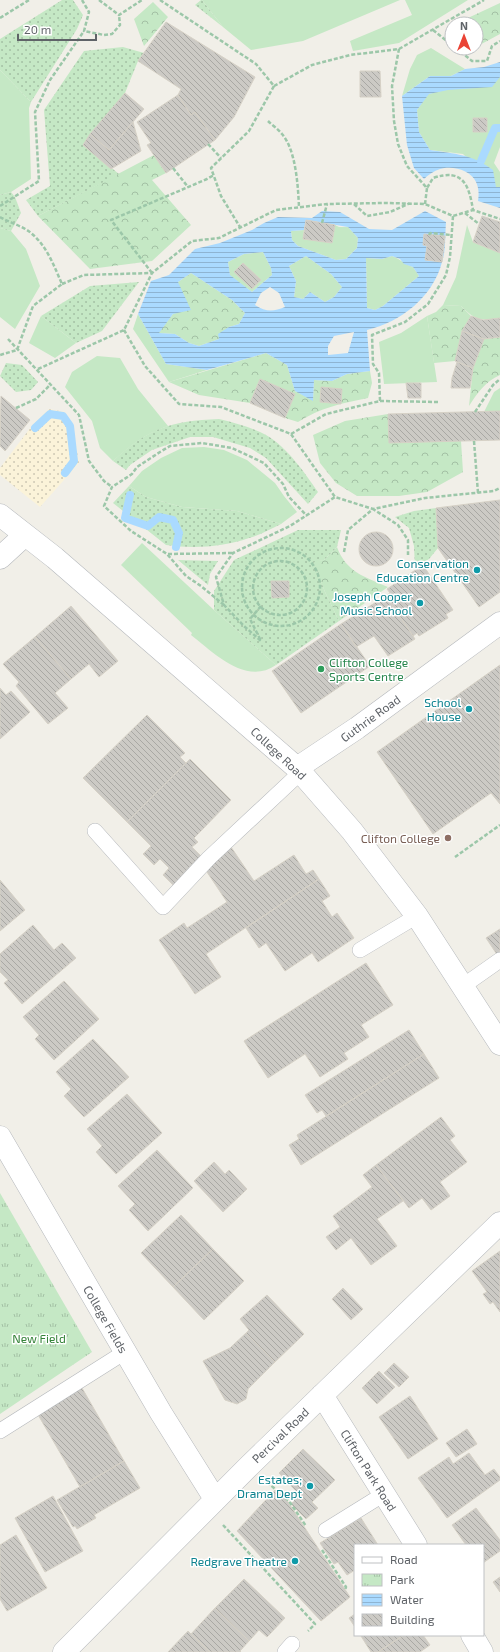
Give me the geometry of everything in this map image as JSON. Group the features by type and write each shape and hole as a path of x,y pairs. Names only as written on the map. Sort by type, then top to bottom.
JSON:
{"street":[{"name":"College Road","path":"0,515 67,568 299,770 352,831 417,916 500,1044"},
{"path":"0,558 25,535"},
{"name":"Guthrie Road","path":"299,770 500,623"},
{"name":"College Fields","path":"0,1137 161,1413 211,1503"},
{"name":"Percival Road","path":"64,1652 211,1503 500,1223"},
{"name":"Clifton Park Road","path":"322,1395 415,1544"},
{"path":"473,1636 482,1652"}],"lane":[{"path":"95,831 163,908 209,858 299,770"},
{"path":"360,950 417,916"},
{"path":"463,986 500,960"},
{"path":"0,1431 125,1352"},
{"path":"326,1530 384,1494"}],"path":[{"path":"0,18 29,0"},
{"path":"0,206 39,181 35,112 50,80 84,32 89,12 82,0"},
{"path":"84,32 104,35 112,34 120,24 119,14 99,0"},
{"path":"119,14 142,0"},
{"path":"160,0 256,64 274,86"},
{"path":"240,227 222,196 211,168 249,130 274,86 312,65 350,55 399,49 484,0"},
{"path":"433,30 444,38"},
{"path":"466,56 472,61 487,61 492,46 500,41"},
{"path":"399,49 392,86 394,121 398,144 407,166 427,188"},
{"path":"268,121 282,134 291,150 295,166 299,207"},
{"path":"208,144 221,158"},
{"path":"173,168 188,187"},
{"path":"152,273 111,220 214,175"},
{"path":"425,204 427,188 432,178 443,175 455,176 465,183 470,194 473,210"},
{"path":"322,223 327,204"},
{"path":"38,369 124,330 152,273 192,241 219,238 276,210 327,204 425,204 453,216 473,210 500,219"},
{"path":"354,204 367,216 390,212 408,204"},
{"path":"464,213 479,224"},
{"path":"380,401 378,373 373,364 372,336 405,322 428,304 446,275 450,257 453,216"},
{"path":"0,218 30,232 42,244 54,265 62,284"},
{"path":"429,235 430,233 451,235"},
{"path":"17,350 33,306 62,284 84,275 152,273"},
{"path":"124,330 145,366 179,404 222,407 292,434 335,497 373,509 398,525 408,540 408,555"},
{"path":"8,338 17,350 38,369 79,415 89,461 104,481 112,487"},
{"path":"0,355 17,350"},
{"path":"475,412 493,385 500,379"},
{"path":"16,408 36,399 51,384"},
{"path":"292,434 326,414 380,401 438,402"},
{"path":"474,441 478,493"},
{"path":"260,606 250,619 261,641 224,605 186,576 167,554 131,531 104,506 112,487 132,474 137,467 170,446 202,443 232,448 264,463 283,484 289,497 307,516"},
{"path":"344,552 348,530 373,509 425,498 494,491 500,488"},
{"path":"167,554 233,553 290,526 335,497"},
{"path":"285,548 298,552 309,559 316,570 320,583 320,596 314,608 306,618 294,624 282,626 269,624 258,619 253,614 243,598 242,586 244,574 250,563 260,554 272,549 285,548"},
{"path":"224,605 216,576 233,553"},
{"path":"278,560 287,561 301,571 306,579 307,588 306,596 301,605 286,614 268,612 260,606 256,599 253,586 257,574 262,567 278,560"},
{"path":"455,857 500,825"},
{"path":"249,1466 289,1501 307,1528"},
{"path":"211,1503 315,1624"},
{"path":"320,1548 346,1587 345,1590"}],"green space":[{"path":"62,0 73,0 83,15 77,29 31,102 0,70 0,39"},
{"path":"202,0 400,0 303,41 251,50 223,27"},
{"path":"202,0 223,27 195,5"},
{"path":"405,0 468,0 399,43 353,51 350,41 412,15"},
{"path":"153,2 168,17 144,46 134,19"},
{"path":"500,3 500,34 484,43 484,16 472,16"},
{"path":"123,47 144,53 138,61 125,93 83,145 119,174 38,216 26,200 50,186 44,110 84,51"},
{"path":"431,48 465,69 451,76 430,76 402,96 410,69 417,55"},
{"path":"0,70 31,102 29,108 31,179 11,192 0,195"},
{"path":"500,77 500,147 494,163 500,172 500,187 496,187 463,154 430,150 419,132 417,110 428,94"},
{"path":"154,155 166,173 152,180 191,225 152,261 90,269 38,216"},
{"path":"11,192 15,197 21,213 11,231 0,228 0,195"},
{"path":"335,225 339,227 348,227 358,238 357,248 346,259 336,260 298,246 292,240 291,231 304,230 303,239 332,243"},
{"path":"467,225 473,242 500,253 500,318 478,318 474,317 461,306 443,305 456,277"},
{"path":"0,228 11,231 26,249 40,286 15,329 0,317"},
{"path":"263,252 271,268 272,275 252,292 230,276 228,262 244,254"},
{"path":"306,256 331,274 342,287 334,297 325,302 310,292 303,299 294,297 296,281 289,266"},
{"path":"392,256 413,267 419,276 383,306 375,310 367,308 366,258 382,259"},
{"path":"191,273 232,300 245,313 239,324 229,327 219,339 199,346 189,343 175,334 158,333 173,314 178,282"},
{"path":"139,282 102,331 76,343 41,316 90,286"},
{"path":"443,305 461,306 471,316 462,331 455,361 434,363 427,316 436,312"},
{"path":"138,314 166,364 207,370 169,382 133,329"},
{"path":"41,316 76,343 55,358 29,343"},
{"path":"427,316 437,382 384,384 379,342 401,333"},
{"path":"500,337 500,375 482,388 469,406 473,368 484,339"},
{"path":"266,353 287,365 295,391 313,400 314,380 332,381 347,374 370,371 372,383 368,398 332,407 315,413 298,422 285,418 295,394 260,379 250,403 199,395 169,382"},
{"path":"97,356 120,358 138,389 168,426 139,440 113,461 100,448 92,421 65,387 72,372"},
{"path":"6,363 22,365 38,382 31,390 16,392 0,376"},
{"path":"500,388 500,411 484,412 494,392"},
{"path":"388,414 461,441 463,472 427,492 399,496 357,496 336,483 320,463 313,435 345,421"},
{"path":"219,419 260,432 274,440 288,453 318,492 308,504 266,458 250,448 213,437 190,437 152,450 130,465 126,470 113,461 138,441 161,428 173,424"},
{"path":"204,447 224,450 247,460 275,483 297,512 281,524 237,511 182,507 146,497 129,486 142,471 161,458 182,448"},
{"path":"129,486 146,497 182,507 237,511 281,524 257,535 229,543 197,547 166,545 113,503"},
{"path":"436,508 438,548 429,559 415,568 414,546 409,528 395,517 414,511"},
{"path":"298,530 341,530 337,547 324,560 314,562 325,592 339,621 276,665 214,610 214,591 234,560"},
{"path":"142,543 276,665 265,670 253,672 242,669 231,665 220,658 191,635 192,633 121,565"},
{"path":"337,547 346,562 357,573 388,587 339,621 325,592 313,561 324,560"},
{"path":"178,560 218,561 210,574 208,585"},
{"name":"New Field","path":"0,1193 92,1352 0,1414"}],"sand":[{"path":"49,409 65,412 73,426 79,463 40,507 0,475 0,468 34,423"}],"water":[{"path":"500,62 500,77 492,87 448,90 429,94 417,110 419,132 430,150 470,158 493,170 496,187 500,187 500,208 478,201 477,184 474,178 466,172 455,168 445,168 433,172 424,179 414,168 407,145 402,96 430,76 451,76 465,69 484,67"},
{"path":"322,211 340,212 369,229 392,230 425,211 446,222 445,247 438,275 423,297 414,306 392,321 367,330 370,371 347,374 332,381 314,380 313,401 295,391 287,365 266,353 207,370 166,364 138,314 151,281 169,275 195,249 220,243 252,230 278,217 312,218","holes":["306,220 348,227 358,238 357,248 346,259 336,260 298,246 292,240 291,231 304,230","263,252 271,268 272,275 252,292 230,275 228,262 244,254","306,256 331,274 342,287 334,297 325,302 310,292 303,299 294,297 296,281 289,266","392,256 400,259 404,264 413,267 419,276 383,306 375,310 367,308 366,258 382,259","191,273 232,300 245,313 239,324 229,327 218,334 219,339 199,346 189,343 175,334 159,333 173,314 191,310 178,282","270,287 279,293 285,307 277,310 270,310 263,309 255,305 261,293","354,332 348,353 328,355 328,346 334,336"]}],"building":[{"path":"166,22 255,77 234,117 215,140 195,112 191,115 178,95 181,89 138,61"},
{"path":"360,71 380,71 381,97 360,97"},
{"path":"125,93 144,109 109,150 90,134"},
{"path":"178,95 191,115 195,112 215,140 166,173 147,145 151,143 137,122"},
{"path":"473,118 487,118 487,132 473,132"},
{"path":"133,122 141,151 111,169 83,145 90,134 109,150"},
{"path":"482,216 500,222 500,253 473,242"},
{"path":"306,220 335,225 332,243 303,239"},
{"path":"424,234 445,236 442,262 425,260 427,246 423,245"},
{"path":"243,263 261,280 252,289 234,272"},
{"path":"471,316 483,320 500,318 500,337 484,339 462,331"},
{"path":"462,331 484,339 473,368 455,361"},
{"path":"457,362 473,368 470,388 451,388 452,378"},
{"path":"260,379 295,394 285,418 250,403"},
{"path":"406,383 421,383 421,398 408,398"},
{"path":"321,387 342,389 341,404 320,402"},
{"path":"1,396 30,420 5,451 0,446"},
{"path":"500,411 500,440 389,443 388,414"},
{"name":"Conservation Education Centre","path":"500,500 500,592 479,607 438,548 436,508"},
{"path":"373,532 379,532 383,533 390,539 393,549 392,556 386,563 379,566 373,566 369,565 362,559 359,552 359,546 360,542 366,535"},
{"name":"Joseph Cooper Music School","path":"423,565 453,610 446,614 448,618 419,636 417,633 413,636 386,596 390,593 387,589"},
{"path":"271,581 289,581 289,597 272,598"},
{"path":"386,596 415,639 388,656 374,636 356,647 341,624"},
{"path":"71,606 118,661 99,677 89,664 71,679 35,637"},
{"name":"Clifton College Sports Centre","path":"341,624 370,666 301,713 272,671"},
{"path":"35,637 71,679 55,693 68,708 48,724 16,686 19,682 3,664"},
{"name":"School House","path":"500,665 500,804 491,793 433,834 377,752"},
{"path":"0,688 6,695 11,691 30,712 0,739"},
{"path":"147,715 185,753 180,757 186,763 127,822 83,778"},
{"path":"190,759 231,800 194,838 198,842 192,847 201,856 173,885 163,875 169,868 160,859 154,865 143,854 151,846 127,822"},
{"path":"231,847 254,881 294,855 306,874 313,870 319,879 206,954 221,977 195,994 159,940 184,923 187,928 227,902 203,866"},
{"path":"319,879 330,896 322,901 332,917 337,913 354,938 318,962 312,953 285,971 266,943 259,948 246,928"},
{"path":"0,880 25,910 0,931"},
{"path":"33,925 54,950 62,943 76,958 22,1004 4,983 8,980 0,972 0,954"},
{"path":"500,929 500,959 486,938"},
{"path":"366,963 393,1005 361,1025 369,1037 344,1053 348,1059 320,1077 305,1054 268,1078 244,1041"},
{"path":"64,981 99,1019 54,1060 35,1039 39,1035 23,1017"},
{"path":"409,1030 424,1054 326,1116 322,1110 317,1113 305,1095"},
{"path":"93,1039 129,1077 84,1117 64,1096 71,1089 56,1072"},
{"path":"424,1054 439,1078 301,1165 289,1145 299,1139 297,1135"},
{"path":"127,1094 162,1133 116,1174 96,1152 102,1146 87,1129"},
{"path":"441,1117 455,1136 450,1140 467,1162 440,1182 450,1196 431,1210 422,1198 409,1208 376,1165"},
{"path":"157,1150 193,1188 148,1231 129,1210 135,1204 118,1186"},
{"path":"214,1162 225,1174 229,1170 247,1189 223,1212 194,1181"},
{"path":"376,1165 403,1201 377,1219 397,1246 371,1265 351,1238 336,1250 326,1237 340,1227 333,1216 372,1187 363,1175"},
{"path":"181,1215 213,1249 173,1287 141,1253"},
{"path":"213,1249 244,1281 204,1320 173,1287"},
{"path":"500,1251 500,1312 493,1302 490,1304 483,1294 487,1292 472,1271"},
{"path":"343,1288 363,1309 351,1320 332,1299"},
{"path":"267,1295 304,1334 275,1362 246,1333 249,1330 240,1319"},
{"path":"246,1333 275,1362 248,1389 246,1399 237,1404 225,1400 203,1361 230,1348"},
{"path":"394,1363 409,1377 399,1387 384,1373"},
{"path":"379,1371 395,1387 377,1404 362,1388"},
{"path":"82,1388 124,1461 80,1487 37,1413"},
{"path":"410,1396 438,1439 408,1459 379,1417"},
{"path":"467,1429 477,1444 456,1457 446,1443"},
{"name":"Estates; Drama Dept","path":"303,1449 335,1480 312,1502 318,1508 306,1519 291,1504 294,1501 290,1497 296,1491 279,1473"},
{"path":"469,1453 485,1475 494,1469 500,1477 500,1480 447,1518 418,1478 449,1457 453,1464"},
{"path":"124,1461 140,1488 94,1515 96,1518 77,1529 75,1526 73,1527 57,1500"},
{"name":"Redgrave Theatre","path":"275,1490 288,1502 350,1597 321,1621 237,1531"},
{"path":"53,1496 83,1551 45,1572 15,1518"},
{"path":"476,1508 500,1540 500,1551 484,1562 484,1544 465,1544 452,1525"},
{"path":"361,1518 377,1544 354,1544 354,1571 347,1575 338,1562 334,1564 320,1543"},
{"path":"16,1535 47,1588 7,1611 0,1599 0,1545"},
{"path":"500,1577 500,1592 493,1582"},
{"path":"244,1579 285,1618 267,1637 259,1630 249,1641 215,1608"},
{"path":"215,1608 249,1641 240,1651 241,1652 210,1652 191,1634"},
{"path":"354,1615 354,1626 349,1618"},
{"path":"188,1631 191,1634 210,1652 168,1652"},
{"path":"361,1636 402,1636 378,1652 371,1652"},
{"path":"402,1636 424,1636 430,1645 420,1652 378,1652"}],"waterway":[{"path":"481,161 495,128 500,128"},
{"path":"35,428 50,414 63,416 70,426 74,461 65,473"},
{"path":"130,495 125,518 148,526 159,517 173,520 179,533 176,547"}],"place":[{"name":"Conservation Education Centre","path":"477,570"},
{"name":"Joseph Cooper Music School","path":"420,603"},
{"name":"Clifton College Sports Centre","path":"321,669"},
{"name":"School House","path":"469,709"},
{"name":"Clifton College","path":"448,838"},
{"name":"Estates; Drama Dept","path":"310,1486"},
{"name":"Redgrave Theatre","path":"295,1561"}]}
